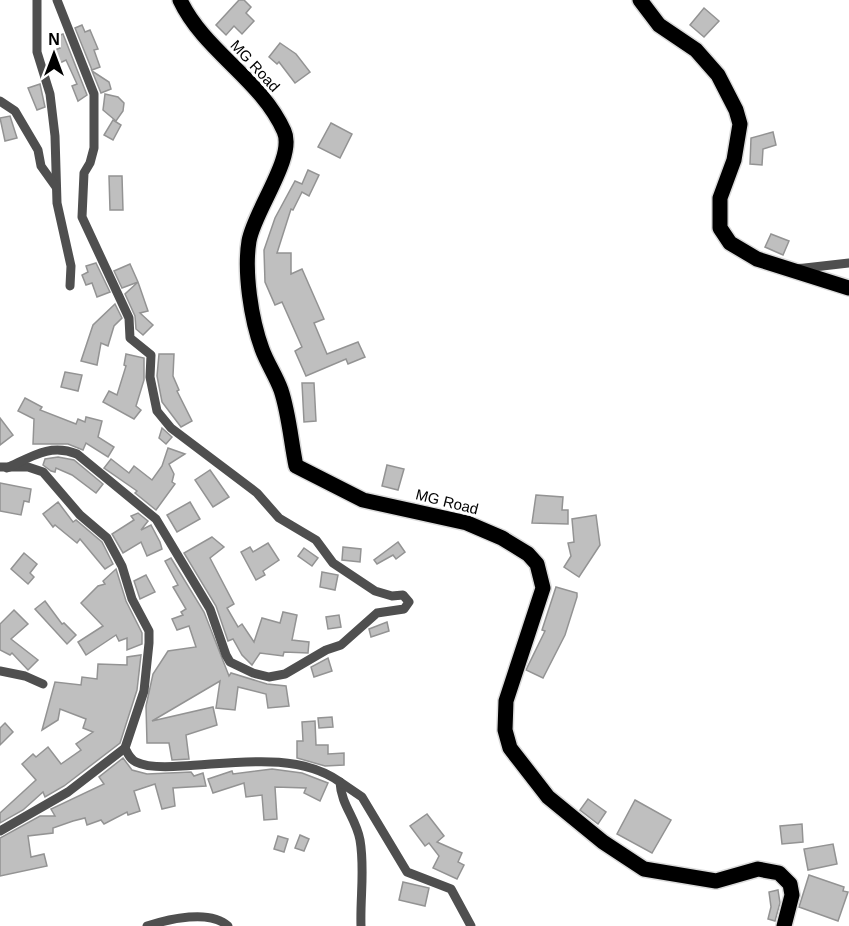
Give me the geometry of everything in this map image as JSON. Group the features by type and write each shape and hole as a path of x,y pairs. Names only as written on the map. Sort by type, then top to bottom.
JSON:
{"main road":[{"name":"MG Road","path":"180,0 190,22 265,101 285,132 286,156 256,216 249,240 248,281 262,348 281,390 296,466 363,500 467,523 502,538 528,554 537,564 543,588 506,701 505,730 510,748 548,797 603,842 644,869 716,881 758,869 779,873 790,884 792,895 784,926"},
{"path":"640,0 659,25 704,58 718,75 736,110 740,124 734,160 720,198 720,228 730,243 757,259 849,288"}],"street":[{"path":"37,0 37,52 51,94 58,214 67,240 71,266 70,286"},
{"path":"3,467 48,449 68,450 77,454 146,508 168,538 210,609 230,662 253,674 269,677 285,674 326,650 341,645 377,614 404,609 410,602 404,595 375,591 333,563 316,540 279,518 257,493 171,428 157,411 150,377 152,355 130,338 129,318 82,217 84,173 90,163 94,148 94,94 57,0"},
{"path":"0,101 15,111 38,150 41,166 56,187"},
{"path":"791,270 849,263"},
{"path":"0,831 68,792 125,748 144,691 147,674 148,631 142,614 132,599 112,546 100,530 80,515 43,472 28,467 3,467"},
{"path":"0,670 25,676 43,684"},
{"path":"125,748 136,762 147,765 172,767 280,764 324,773 350,787 362,797 407,872 451,889 471,926"},
{"path":"340,783 343,805 355,823 360,840 363,872 361,926"},
{"path":"147,926 181,919 208,918 215,918 228,926"}],"building":[{"path":"239,0 244,0 251,7 246,13 254,21 242,34 234,26 226,35 216,25"},
{"path":"704,8 719,21 704,37 690,25"},
{"path":"82,25 85,32 90,30 98,49 94,50 100,67 92,70 75,28"},
{"path":"63,34 87,95 78,101 72,86 77,84 66,60 60,63 55,50 60,48 55,37"},
{"path":"280,43 296,54 310,72 295,83 279,62 277,64 269,57"},
{"path":"92,71 109,82 111,89 101,93"},
{"path":"40,84 45,107 37,110 28,88"},
{"path":"105,94 118,97 124,103 123,111 116,121 103,110"},
{"path":"10,116 17,138 5,141 0,118"},
{"path":"113,120 121,125 113,140 104,135"},
{"path":"331,123 352,134 340,158 318,147"},
{"path":"773,132 776,145 763,149 762,165 750,164 751,138"},
{"path":"308,170 319,175 309,196 302,192 293,210 291,209 277,253 291,253 291,274 302,269 324,319 314,323 327,354 358,342 365,357 348,364 346,359 306,376 295,351 302,347 282,302 275,305 265,282 264,250 275,218 295,181 302,184"},
{"path":"109,176 122,176 123,210 110,210"},
{"path":"771,234 789,241 783,255 765,247"},
{"path":"96,263 110,292 97,297 92,283 86,285 82,275 88,272 86,266"},
{"path":"130,264 138,282 122,288 114,271"},
{"path":"138,282 148,311 140,313 153,325 143,335 136,329 135,316 125,294"},
{"path":"115,304 122,318 114,326 108,346 101,343 97,365 81,361 93,325"},
{"path":"126,354 144,358 144,380 136,406 141,410 134,419 103,402 109,391 117,395 126,366 124,365"},
{"path":"159,354 174,354 173,376 179,390 177,391 192,421 181,427 162,402 157,376"},
{"path":"65,372 82,375 78,391 61,387"},
{"path":"302,383 314,383 316,421 304,422"},
{"path":"25,398 42,407 40,410 76,424 78,419 85,422 86,417 102,421 98,437 114,447 108,457 86,443 83,450 68,444 33,444 34,419 18,411"},
{"path":"0,418 13,435 0,445"},
{"path":"162,428 172,437 166,444 159,438"},
{"path":"168,448 185,454 169,464 174,474 172,482 175,484 156,510 135,493 137,491 104,468 111,459 129,473 134,466 152,480 162,466"},
{"path":"58,457 74,460 103,484 96,493 72,475 56,468 55,472 51,471 43,465 45,459"},
{"path":"387,465 404,469 398,490 382,486"},
{"path":"210,470 229,497 213,507 195,480"},
{"path":"0,483 31,489 29,502 24,501 21,515 0,511"},
{"path":"536,495 563,497 562,510 568,510 568,524 532,523"},
{"path":"58,502 73,522 76,520 102,542 113,564 105,569 80,539 77,543 55,525 53,527 43,514"},
{"path":"190,502 200,519 177,532 167,515"},
{"path":"138,513 148,521 141,530 151,525 162,549 147,556 141,542 123,553 112,534 134,520 131,516"},
{"path":"596,515 600,545 579,577 564,567 571,556 568,543 574,542 572,519"},
{"path":"212,537 224,547 210,558 234,604 227,608 238,627 242,624 254,642 262,618 280,623 283,612 297,615 292,640 309,642 308,653 284,652 283,656 260,653 252,665 242,655 233,639 228,641 216,606 184,553"},
{"path":"398,542 405,552 396,559 393,555 377,564 374,560"},
{"path":"268,543 279,560 263,571 265,575 256,580 241,552 250,547 253,552"},
{"path":"343,547 361,549 360,562 342,560"},
{"path":"304,548 318,558 312,566 298,556"},
{"path":"24,553 37,564 30,573 34,577 28,584 11,569"},
{"path":"171,558 204,612 229,676 231,673 267,684 286,686 289,706 268,708 266,694 238,687 235,710 216,708 220,681 152,721 213,707 217,725 186,735 189,759 172,760 169,743 147,743 146,706 153,674 168,651 196,647 189,626 177,630 172,619 183,615 181,612 186,609 173,587 178,585 165,561"},
{"path":"116,569 126,601 142,633 142,644 127,650 127,638 119,641 116,635 86,655 78,642 103,626 81,603 98,586 105,584 103,581"},
{"path":"322,572 338,575 335,590 320,587"},
{"path":"146,575 155,592 140,599 134,581"},
{"path":"556,587 577,593 577,597 565,635 543,678 526,670 545,631 542,630"},
{"path":"45,601 62,624 64,623 76,635 67,644 35,609"},
{"path":"14,610 28,624 11,639 38,660 28,670 12,653 10,655 0,650 0,624"},
{"path":"339,615 341,627 328,629 326,617"},
{"path":"387,622 389,631 371,637 369,629"},
{"path":"141,655 137,690 120,743 64,786 45,797 43,792 23,810 0,823 0,813 36,780 22,764 33,754 36,757 48,747 61,764 81,750 76,744 93,732 83,728 86,719 60,709 58,720 42,730 55,682 81,685 82,677 97,679 98,664 127,665 127,657"},
{"path":"328,658 332,671 314,677 311,667"},
{"path":"332,717 333,727 319,728 318,718"},
{"path":"315,721 316,745 328,745 328,754 344,753 344,765 325,766 297,758 297,741 303,741 302,722"},
{"path":"5,723 13,732 0,745 0,728"},
{"path":"123,758 132,770 147,774 191,772 194,776 203,773 206,786 173,788 175,806 162,809 155,784 134,791 140,811 128,815 127,812 104,824 101,820 87,825 85,818 53,828 53,833 28,836 31,857 44,854 47,866 0,876 0,838 40,816 55,816 51,809 104,784 99,777"},
{"path":"272,769 302,773 328,783 320,801 304,793 306,788 275,787 277,819 264,820 262,795 246,797 244,783 213,793 208,779 232,771 233,774"},
{"path":"588,799 606,812 598,824 580,810"},
{"path":"635,800 671,820 652,853 617,834"},
{"path":"427,814 444,836 437,842 462,853 458,862 464,865 457,879 433,868 439,856 429,843 425,846 410,826"},
{"path":"802,824 803,842 782,844 780,826"},
{"path":"300,835 309,839 304,851 295,848"},
{"path":"278,836 288,839 284,852 274,849"},
{"path":"833,844 837,864 808,870 804,849"},
{"path":"809,875 844,887 843,891 848,892 838,921 799,907"},
{"path":"403,882 429,888 425,906 399,900"},
{"path":"778,890 780,903 775,921 768,919 771,907 769,892"}]}
